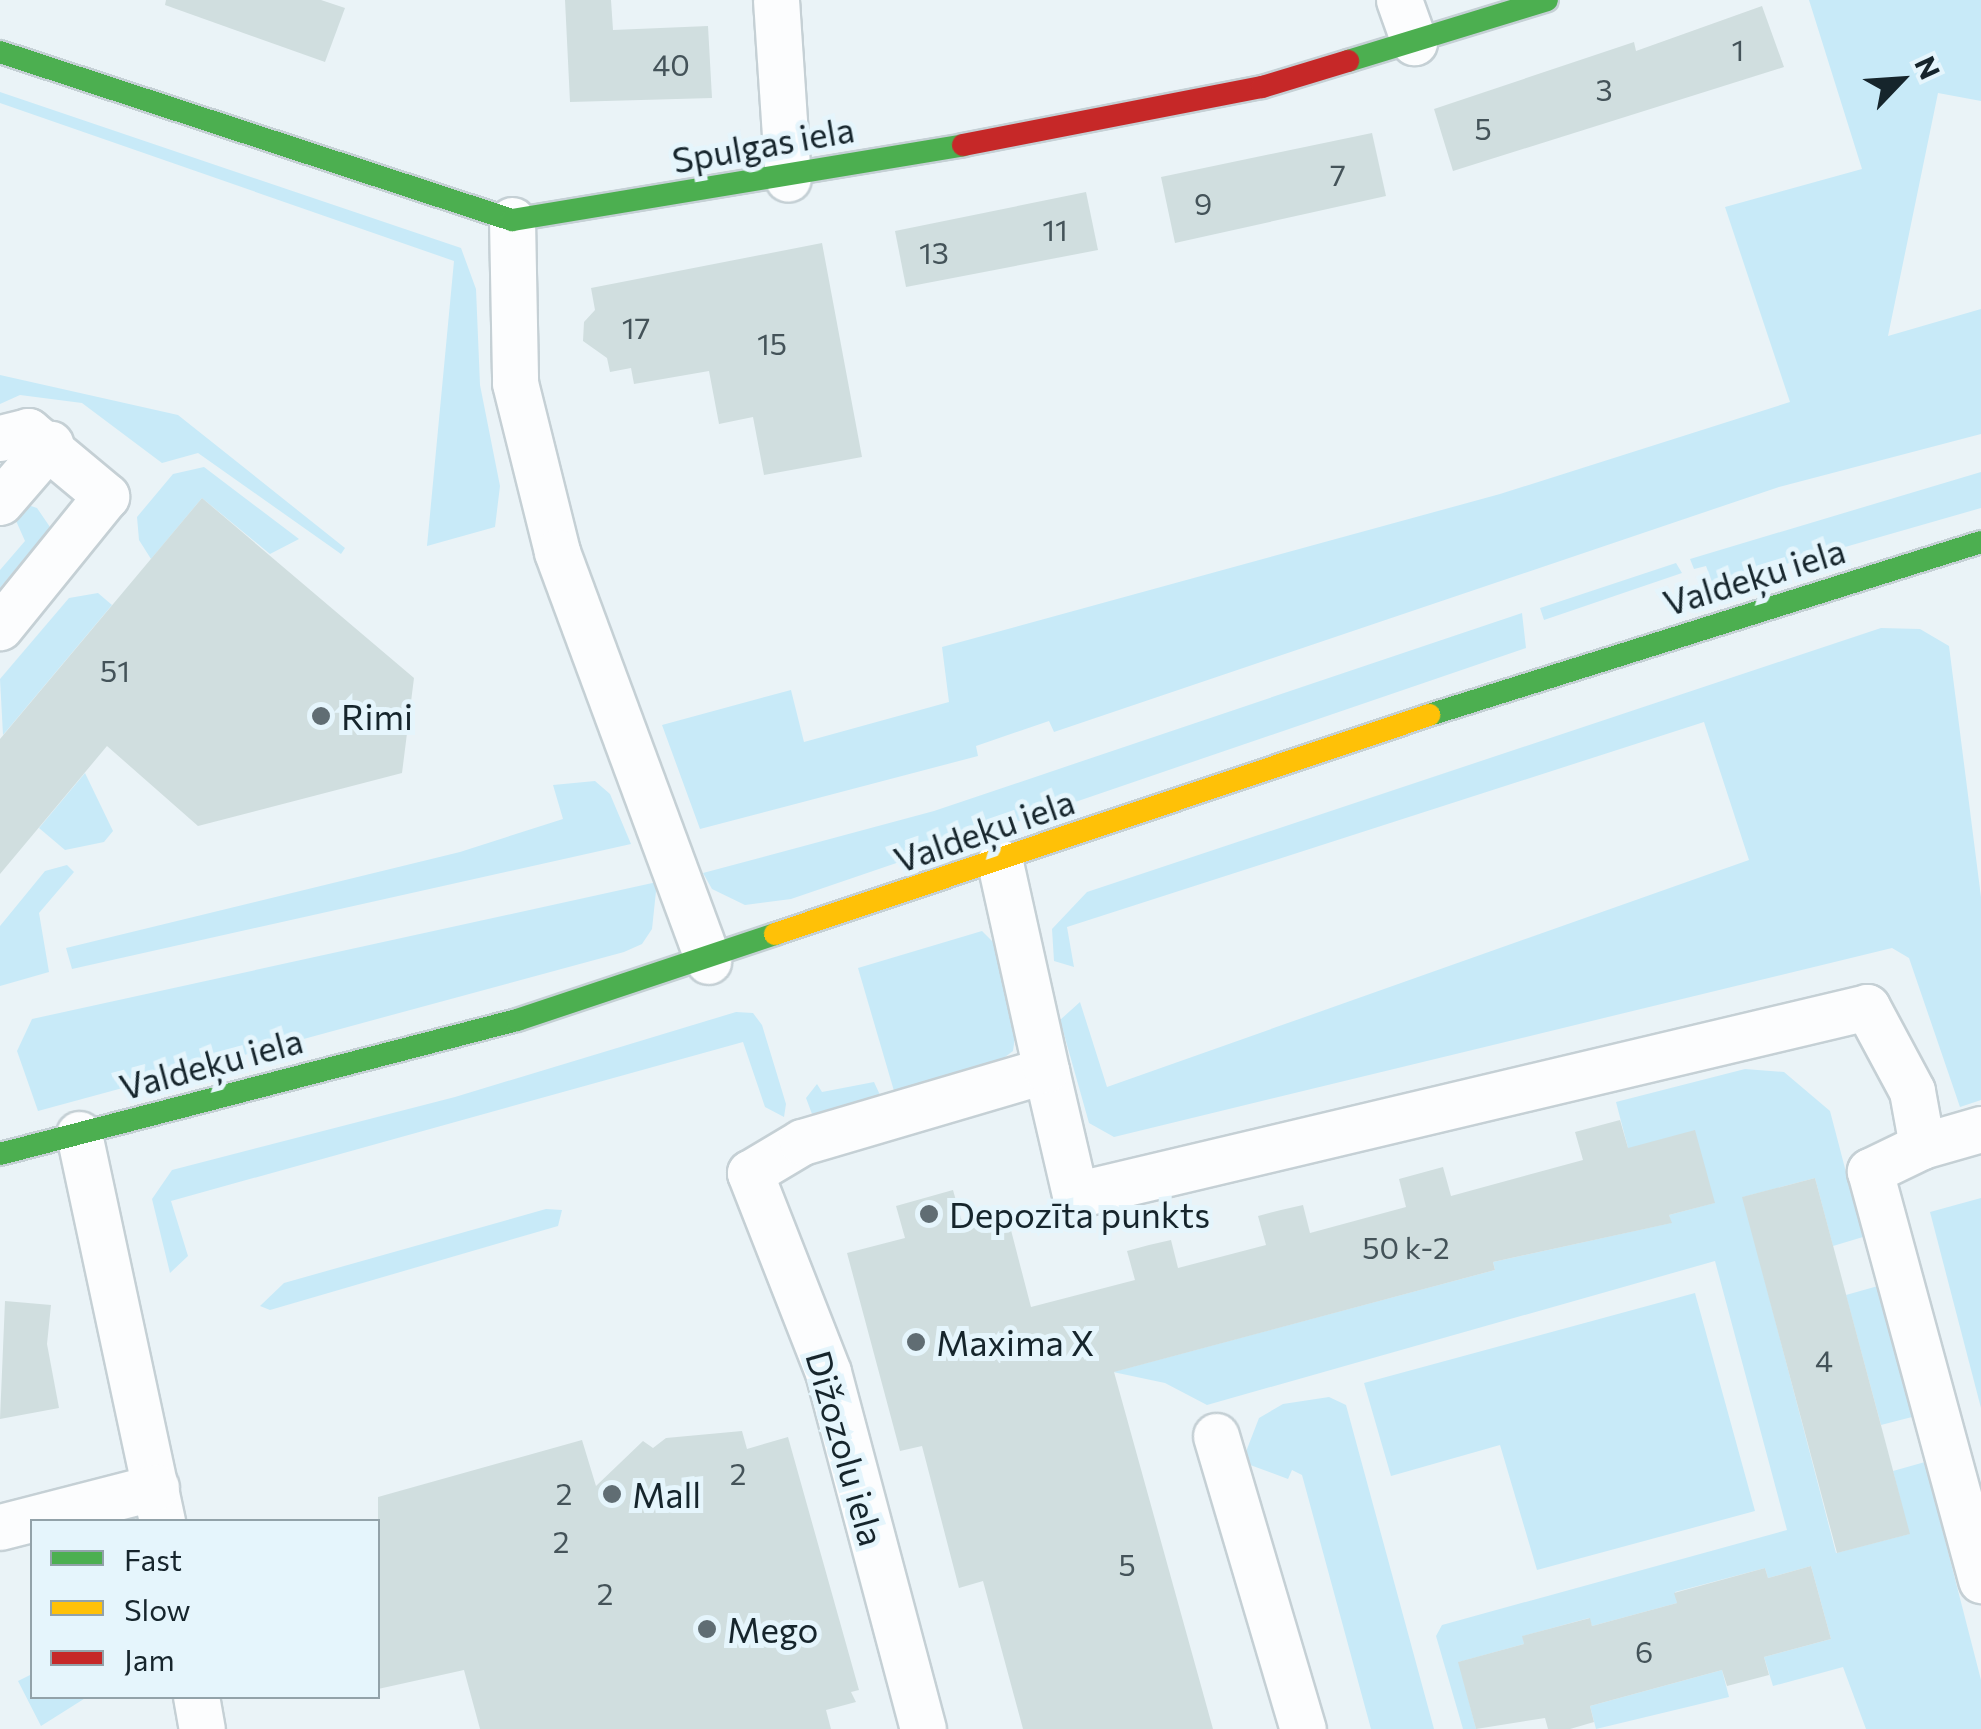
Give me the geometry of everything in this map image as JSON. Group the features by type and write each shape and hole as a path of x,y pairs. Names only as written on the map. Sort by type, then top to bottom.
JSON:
{"street":[{"path":"776,0 788,179"},
{"name":"Spulgas iela","path":"0,52 512,220 788,179 1262,87 1407,21 1547,0"},
{"path":"512,220 515,383 557,552 708,961"},
{"path":"0,438 28,431 50,444 106,496 0,627"},
{"path":"0,502 50,444"},
{"name":"Valdeķu iela","path":"0,1154 517,1020 708,961 1499,692 1981,542"},
{"path":"1000,862 1075,1196 1867,1007 1912,1090 1922,1146"},
{"name":"Dižozolu iela","path":"923,1729 828,1372 750,1173 802,1142 1046,1070"},
{"path":"1981,1130 1922,1146 1870,1171 1981,1580"},
{"path":"55,1519 159,1504 79,1134"},
{"path":"1216,1436 1303,1729"},
{"path":"0,1527 30,1523"},
{"path":"197,1699 202,1729"}],"shaded area":[{"path":"1809,0 1981,0 1981,101 1938,93 1888,336 1981,309 1981,434 1779,487 1054,732 1049,721 976,746 978,756 700,829 662,725 791,690 804,742 949,702 942,647 1500,494 1790,402 1725,207 1862,169"},
{"path":"0,92 461,248 476,289 480,385 500,486 495,527 427,546 454,261 0,103"},
{"path":"0,375 178,415 345,548 341,554 198,453 162,463 82,403 20,395 0,404"},
{"path":"204,467 299,539 270,554 202,498 151,559 139,540 137,517 173,474"},
{"path":"1981,472 1981,508 1713,585 1706,566 1694,569 1690,559"},
{"path":"22,503 37,508 50,527 0,588 0,570 25,541 13,514"},
{"path":"1676,563 1682,573 1544,620 1540,608"},
{"path":"98,593 112,605 3,735 0,679 69,598"},
{"path":"1522,613 1526,648 791,899 745,905 712,889 703,873 934,811"},
{"path":"1881,628 1920,629 1949,646 1981,897 1981,1100 1960,1107 1909,958 1892,948 1114,1137 1089,1123 1060,1020 1080,1002 1107,1087 1749,860 1704,722 1067,927 1074,967 1054,961 1052,929 1087,892"},
{"path":"85,773 113,831 104,842 65,850 39,828"},
{"path":"595,781 610,794 631,844 72,969 66,948 460,852 563,819 553,785"},
{"path":"67,865 74,872 39,913 49,972 0,986 0,926 45,871"},
{"path":"657,882 652,929 642,944 624,952 38,1111 17,1051 32,1019"},
{"path":"982,931 993,942 1018,1015 1013,1051 993,1066 894,1091 858,968"},
{"path":"736,1012 753,1013 762,1025 786,1104 784,1117 765,1107 743,1042 171,1201 188,1256 170,1273 152,1199 172,1170 455,1097"},
{"path":"1745,1069 1784,1072 1830,1111 1863,1237 1833,1246 1815,1178 1743,1197 1836,1553 1909,1534 1893,1471 1925,1462 1981,1680 1981,1729 1866,1729 1843,1667 1773,1686 1764,1657 1831,1639 1811,1566 1768,1578 1765,1568 1675,1592 1677,1603 1592,1626 1589,1618 1523,1636 1524,1644 1459,1662 1476,1729 1463,1729 1436,1636 1442,1625 1787,1530 1715,1261 1207,1405 1165,1383 1113,1372 1495,1270 1493,1262 1671,1223 1669,1215 1714,1203 1628,1148 1616,1102"},
{"path":"874,1082 880,1095 812,1114 806,1098 817,1084 822,1092"},
{"path":"1981,1198 1981,1408 1930,1212"},
{"path":"546,1209 562,1210 558,1226 270,1310 260,1306 284,1283"},
{"path":"1878,1286 1912,1417 1881,1425 1846,1295"},
{"path":"1695,1293 1755,1511 1537,1570 1500,1445 1391,1476 1364,1383"},
{"path":"1329,1397 1346,1405 1434,1729 1371,1729 1302,1475 1292,1470 1288,1479 1242,1462 1259,1418 1283,1404"},
{"path":"1722,1670 1729,1697 1596,1729 1590,1706"},
{"path":"30,1675 30,1699 84,1699 41,1726 18,1681"}],"building":[{"path":"166,0 321,0 345,8 325,62 165,5"},
{"path":"565,0 611,0 613,30 708,26 712,98 570,102"},
{"path":"1762,6 1784,67 1453,171 1434,109 1634,42 1636,51"},
{"path":"1372,133 1386,196 1175,243 1161,177"},
{"path":"1086,192 1098,250 906,287 895,231"},
{"path":"822,243 862,457 764,475 753,417 719,424 709,371 634,384 631,368 610,372 607,358 583,341 584,322 595,310 591,288"},
{"path":"202,498 414,678 402,773 198,826 107,746 0,874 0,739"},
{"path":"1620,1120 1628,1148 1695,1130 1715,1203 1669,1215 1672,1223 1493,1262 1495,1270 1114,1372 1213,1729 1023,1729 983,1581 959,1588 922,1446 900,1451 847,1253 905,1238 896,1206 953,1190 962,1222 1006,1211 1031,1307 1135,1280 1127,1251 1149,1245 1171,1240 1178,1268 1266,1245 1258,1216 1303,1205 1310,1233 1406,1207 1399,1179 1443,1167 1451,1196 1583,1160 1575,1132"},
{"path":"1815,1178 1910,1534 1837,1553 1742,1197"},
{"path":"5,1301 51,1305 47,1344 59,1408 0,1419"},
{"path":"742,1431 747,1449 788,1437 859,1690 851,1692 856,1702 826,1710 831,1729 480,1729 464,1670 380,1689 378,1497 582,1440 596,1486 643,1441 653,1448 666,1438"},
{"path":"1811,1566 1831,1639 1764,1657 1769,1675 1727,1686 1722,1670 1590,1706 1594,1722 1570,1729 1548,1729 1545,1718 1476,1729 1458,1662 1524,1644 1522,1636 1590,1618 1592,1626 1677,1603 1674,1593 1765,1568 1768,1578"}],"traffic: fast":[{"path":"1348,61 1547,0"},
{"path":"0,52 512,220 963,145"},
{"path":"1429,715 1981,542"},
{"path":"0,1154 517,1020 775,934"}],"traffic: slow":[{"path":"775,934 1429,715"}],"traffic: jam":[{"path":"963,145 1262,87 1348,61"}],"place":[{"name":"Rimi","path":"321,716"},
{"name":"Depozīta punkts","path":"929,1214"},
{"name":"Maxima X","path":"916,1342"},
{"name":"Mall","path":"612,1494"},
{"name":"Mego","path":"707,1629"}]}
